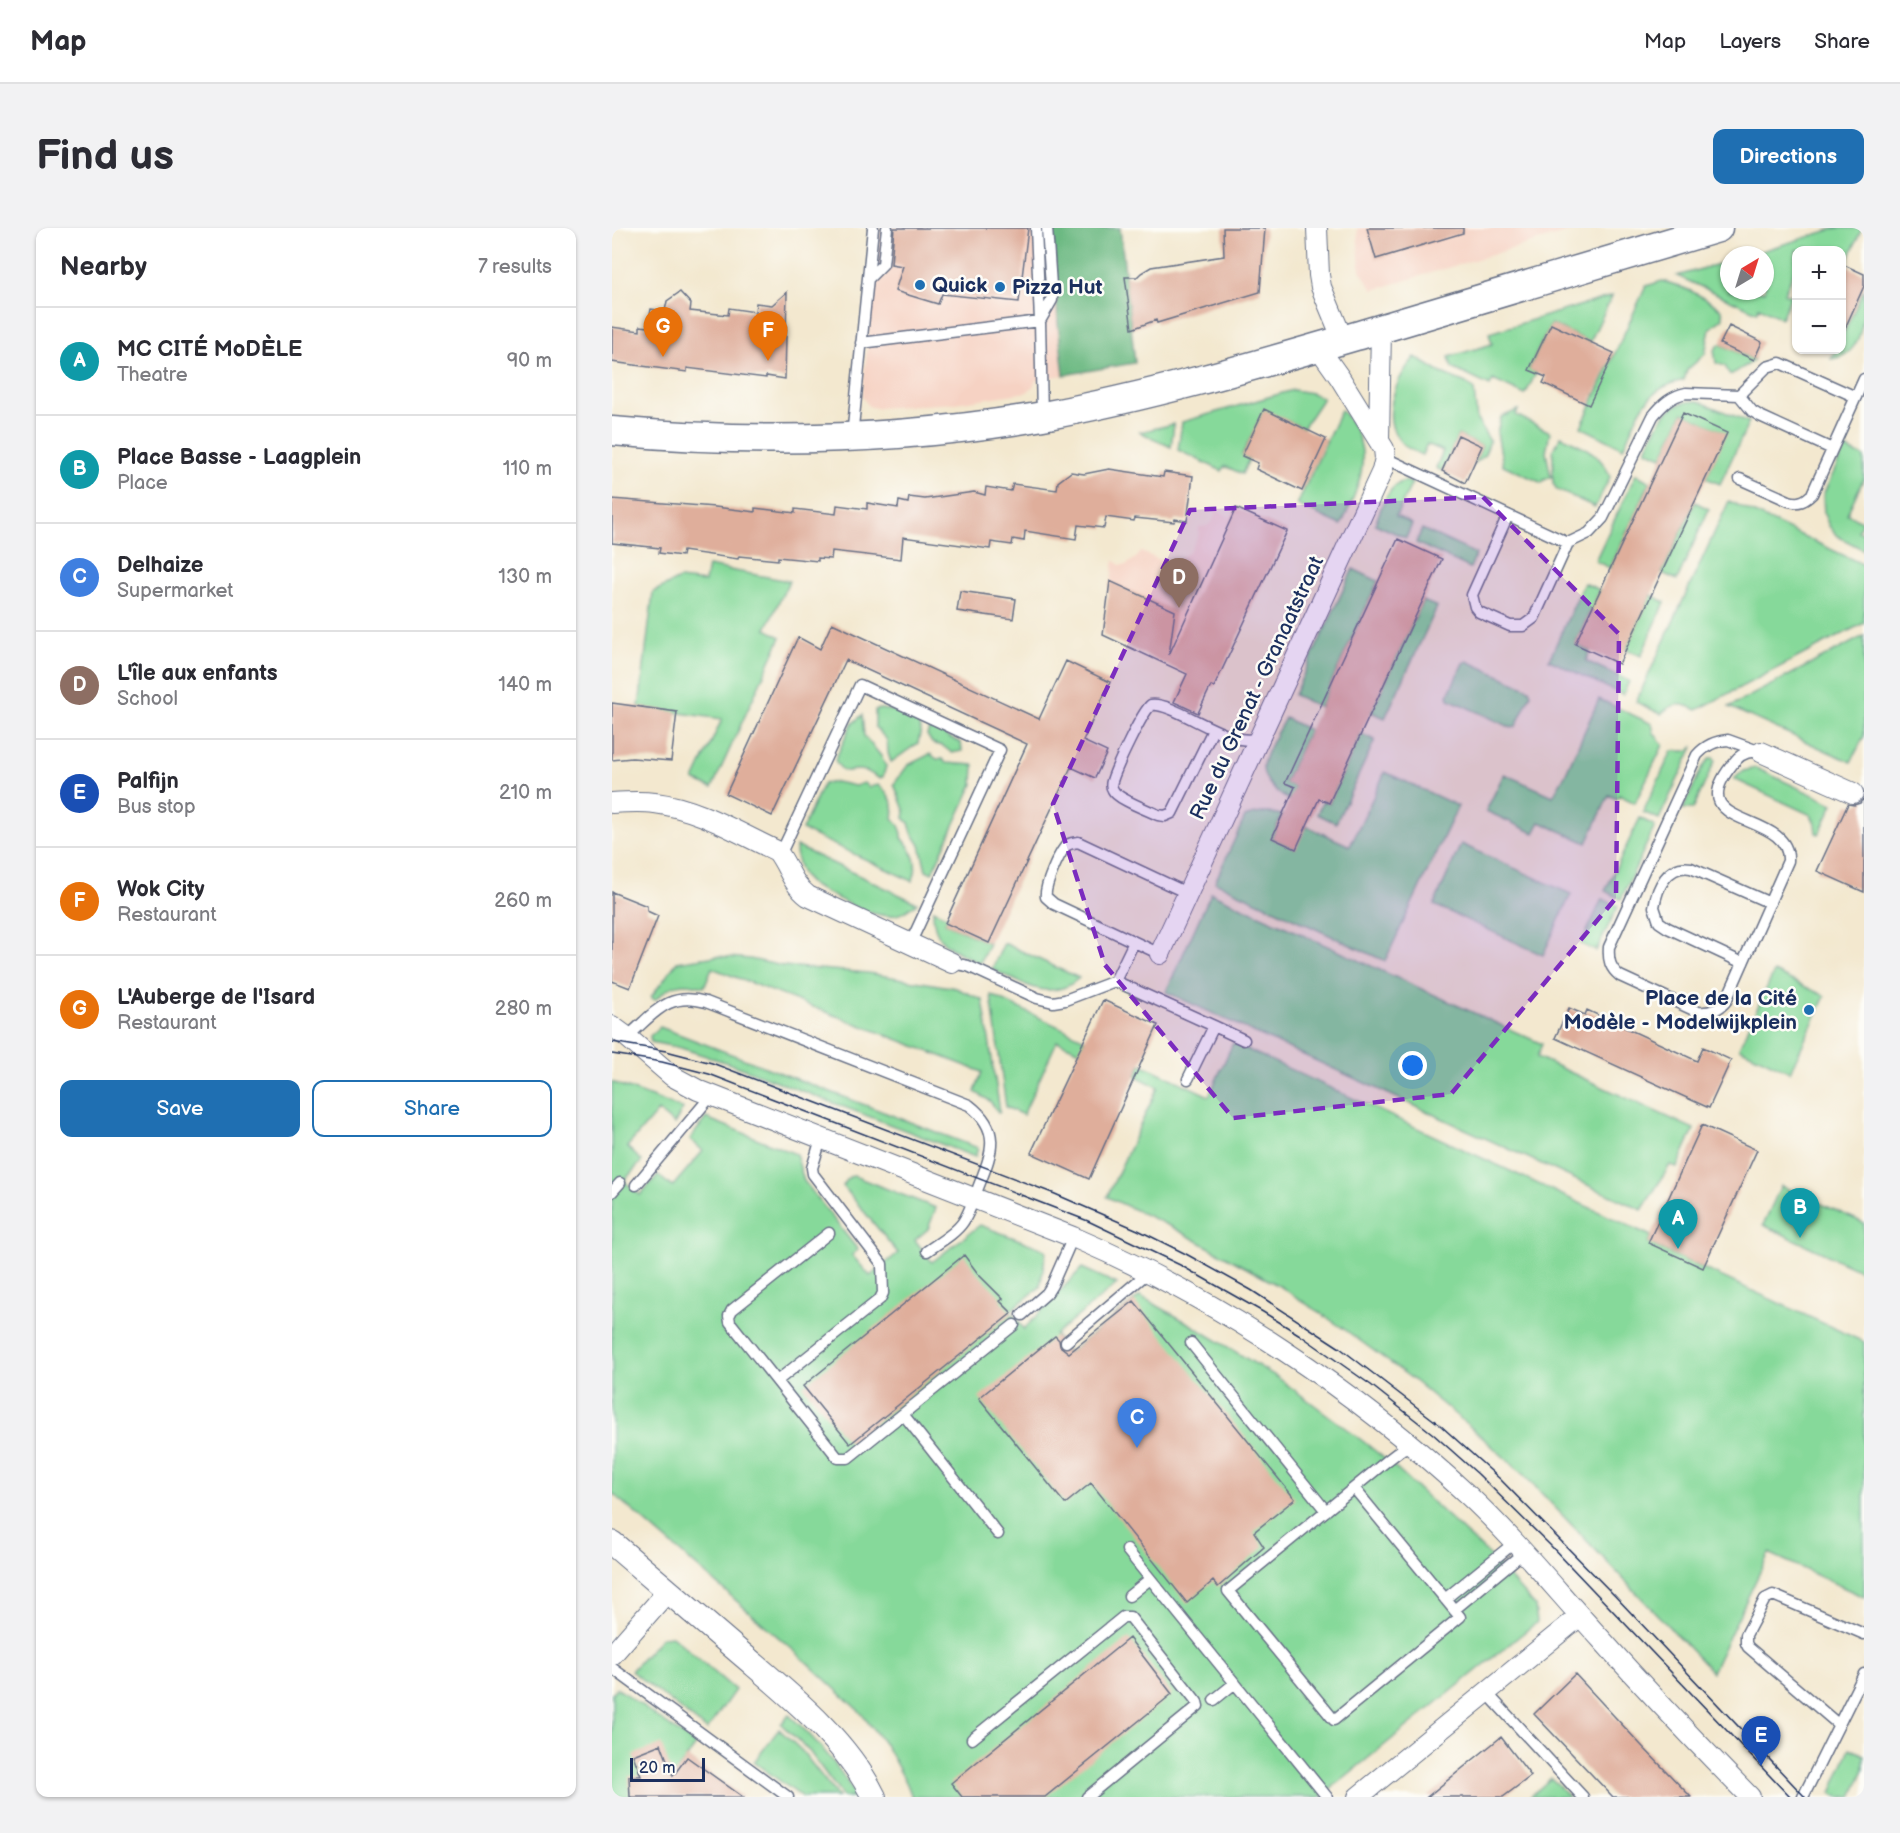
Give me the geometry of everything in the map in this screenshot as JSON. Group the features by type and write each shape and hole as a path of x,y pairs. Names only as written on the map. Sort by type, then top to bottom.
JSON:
{"main road":[{"path":"612,431 766,440 852,437 943,429 1042,416 1217,377 1718,228"}],"street":[{"path":"1317,228 1319,275 1330,343 1340,378 1382,449"},
{"name":"Rue du Grenat - Granaatstraat","path":"1160,954 1377,482 1382,449 1381,328"},
{"path":"1761,752 1853,793"},
{"path":"612,803 654,803 693,812 777,851 795,885 808,896 952,963"},
{"path":"617,1031 672,1076 711,1096 1073,1237 1150,1271 1230,1316 1304,1364 1408,1444 1468,1496 1750,1797"},
{"path":"612,1543 783,1690 822,1727 848,1755 874,1797"},
{"path":"612,1655 668,1591"},
{"path":"1358,1797 1580,1616"}],"lane":[{"path":"852,437 873,228"},
{"path":"869,278 883,264 887,228"},
{"path":"1036,228 1042,416"},
{"path":"1040,321 1052,300 1047,228"},
{"path":"861,343 1040,321"},
{"path":"1508,515 1472,595 1475,607 1484,614 1516,627 1529,623 1534,618 1568,543 1588,532 1603,518 1653,416 1663,404 1686,393 1739,395 1767,366 1780,363 1856,397"},
{"path":"1740,479 1789,501 1802,502 1812,494 1864,379"},
{"path":"1739,395 1752,411 1760,416 1832,449"},
{"path":"1382,449 1508,515 1568,543"},
{"path":"780,855 860,685 1000,750 910,944"},
{"path":"1213,730 1172,813 1165,816 1158,815 1118,795 1113,790 1112,782 1116,772 1143,713 1151,705 1162,706 1213,730 1252,741 1259,738 1263,732"},
{"path":"1728,740 1761,752 1752,751 1739,756 1720,782 1717,792 1726,810 1774,833 1782,840 1789,855 1787,867 1726,1001 1711,1012 1698,1012 1620,976 1609,961 1609,947 1697,754 1707,745 1728,740"},
{"path":"1160,954 1054,904 1048,900 1045,893 1046,886 1067,845 1074,842 1081,843 1188,894"},
{"path":"1743,963 1659,922 1654,907 1664,880 1678,868 1691,868 1770,903"},
{"path":"952,963 968,966 1037,998 1053,1002 1065,1000 1115,981 1134,942"},
{"path":"1115,981 1244,1040"},
{"path":"617,1031 677,999 692,998 969,1105 987,1123 992,1143 988,1161 968,1215 960,1226 927,1251"},
{"path":"1188,1079 1214,1026"},
{"path":"636,1185 711,1096"},
{"path":"777,1381 880,1299 883,1293 882,1264 813,1174 812,1168 821,1139"},
{"path":"612,1192 620,1183"},
{"path":"830,1233 730,1312 730,1322 835,1456 841,1459 848,1458 1014,1325"},
{"path":"1022,1315 1047,1293 1073,1237"},
{"path":"1066,1342 1150,1271"},
{"path":"1191,1342 1326,1511"},
{"path":"903,1414 998,1534"},
{"path":"1354,1488 1460,1617 1334,1720 1228,1591 1354,1488 1408,1444"},
{"path":"1454,1610 1519,1548"},
{"path":"1445,1599 1519,1548"},
{"path":"1127,1550 1327,1797"},
{"path":"1130,1596 1150,1579"},
{"path":"1839,1725 1748,1647 1746,1635 1765,1599 1773,1595 1864,1634"},
{"path":"972,1739 1123,1617 1130,1617 1198,1706 1087,1797"},
{"path":"612,1668 788,1797"},
{"path":"1803,1797 1864,1674"},
{"path":"1214,1700 1234,1683"},
{"path":"1486,1693 1582,1797"}],"highlighted area":[{"path":"1483,497 1619,634 1616,898 1451,1094 1233,1118 1105,965 1053,804 1190,510"}],"shaded area":[{"path":"880,228 1053,228 1058,323 1064,375 1036,380 1027,392 956,403 876,408 868,406 862,396"},
{"path":"1357,228 1582,228 1373,290 1360,270"},
{"path":"1236,508 1287,531 1214,687 1103,635 1114,560 1120,565 1126,565 1141,552 1160,560 1177,561 1190,551 1198,536 1199,527 1207,526 1213,521 1217,510 1231,517"}],"green space":[{"path":"1053,228 1120,228 1135,363 1064,375 1058,323"},
{"path":"1837,228 1862,228 1846,265 1846,246 1792,246 1792,276 1784,293 1791,296 1781,318 1759,307 1757,312 1730,300 1774,300 1774,247"},
{"path":"1720,264 1720,295 1677,276"},
{"path":"1662,281 1686,289 1708,301 1722,310 1723,318 1710,329 1705,354 1687,370 1684,380 1659,390 1644,405 1623,448 1581,427 1646,286"},
{"path":"1864,289 1860,333 1856,343 1846,354 1846,328"},
{"path":"1612,296 1590,342 1551,324 1529,369 1536,373 1525,395 1493,380 1490,386 1452,368 1449,357 1492,344 1489,333"},
{"path":"1720,344 1754,360 1730,375 1725,366 1716,363 1714,350"},
{"path":"1834,354 1845,354 1842,356 1831,359"},
{"path":"1415,357 1439,372 1466,383 1474,390 1477,420 1490,441 1484,456 1474,464 1482,446 1458,435 1442,471 1436,468 1443,451 1427,444 1422,455 1405,446 1397,436 1392,425 1392,401 1401,377"},
{"path":"1293,390 1312,393 1323,398 1303,428 1264,410 1242,455 1249,459 1242,474 1225,466 1222,471 1178,450 1182,422"},
{"path":"1698,401 1749,422 1720,484 1706,478 1726,433 1683,413 1662,457 1646,450 1659,423 1670,410 1686,402"},
{"path":"1341,410 1359,438 1362,466 1354,495 1341,525 1297,505"},
{"path":"1518,410 1516,415 1550,432 1546,452 1551,477 1542,483 1503,465 1497,433 1501,417"},
{"path":"1174,424 1171,447 1140,432"},
{"path":"1561,436 1597,456 1610,477 1595,507 1557,490 1553,483 1553,450"},
{"path":"1845,448 1864,457 1864,478 1847,514 1862,521 1858,531 1864,534 1864,550 1837,536 1829,526 1824,514 1823,495"},
{"path":"1636,474 1650,482 1610,568 1595,561"},
{"path":"1405,481 1412,483 1396,516 1412,524 1406,538 1375,524 1389,492"},
{"path":"1729,501 1864,565 1864,623 1697,710 1678,705 1670,707 1661,714 1636,702"},
{"path":"1695,502 1709,509 1677,580 1662,573"},
{"path":"1422,529 1476,554 1470,568 1416,543"},
{"path":"708,566 789,581 766,629 781,637 712,788 694,780 722,719 639,707 653,592 679,579 705,582"},
{"path":"1353,569 1378,581 1320,707 1294,695"},
{"path":"1584,583 1600,590 1575,644 1590,651 1586,661 1629,681 1623,695 1549,660"},
{"path":"1651,595 1665,602 1641,656 1626,649"},
{"path":"1423,601 1437,607 1385,718 1371,712"},
{"path":"1864,636 1864,736 1851,762 1729,707"},
{"path":"1467,661 1529,689 1531,694 1516,726 1512,728 1449,699 1448,695 1463,663"},
{"path":"1599,699 1652,724 1654,733 1663,745 1635,803 1619,795 1617,799 1609,795 1587,843 1540,822 1534,833 1486,811 1504,774 1553,796 1565,775"},
{"path":"875,710 896,711 917,720 921,729 918,743 891,762 887,740 875,727"},
{"path":"862,715 864,736 881,756 886,766 883,777 879,778 860,770 845,771 835,760 851,725"},
{"path":"1285,718 1309,730 1285,782 1302,791 1296,803 1272,787 1264,775 1263,768 1268,750"},
{"path":"930,727 961,743 962,751 952,753 943,746 932,743 927,735"},
{"path":"1361,734 1375,740 1336,823 1317,814 1323,801 1329,803"},
{"path":"1693,747 1659,819 1643,812 1672,751 1687,751"},
{"path":"930,754 946,763 974,765 973,784 932,873 926,870 920,845 904,818 905,812 894,784 908,765"},
{"path":"1710,758 1714,758 1715,761 1693,809 1683,809 1701,770"},
{"path":"1756,768 1833,804 1819,834 1816,833 1811,815 1734,779 1743,771"},
{"path":"1385,772 1458,806 1385,961 1215,882 1245,817 1250,815 1273,813 1282,815 1272,838 1295,848 1306,826 1350,846"},
{"path":"836,782 855,786 864,783 869,787 879,785 889,796 893,804 893,818 900,827 902,838 914,858 915,870 912,881 802,830 823,784"},
{"path":"1640,818 1655,826 1621,899 1605,891"},
{"path":"1461,844 1571,894 1543,955 1434,905"},
{"path":"796,846 917,903 902,913 887,916 844,902 815,887 806,879 798,864"},
{"path":"1211,893 1542,1044 1537,1057 1694,1129 1677,1167 1670,1165 1642,1210 1166,992"},
{"path":"1602,899 1618,906 1596,951 1581,944"},
{"path":"933,910 948,917 945,923 989,943 980,963 953,949 940,938 936,931"},
{"path":"1004,943 1079,978 1068,986 1047,990 1013,980 992,969"},
{"path":"717,956 750,959 783,966 868,973 956,988 983,1000 1000,1112 998,1113 990,1101 975,1092 982,1072 712,968 704,987 683,984 672,987 655,1000 651,997 677,962"},
{"path":"1774,972 1825,996 1790,1072 1739,1048"},
{"path":"991,995 1085,1039 1080,1051 1057,1041 1023,1115 1006,1107"},
{"path":"660,1027 978,1148 975,1157 734,1065 681,1048 651,1042 650,1036"},
{"path":"1233,1043 1651,1236 1648,1243 1864,1342 1864,1597 1769,1553 1712,1672 1526,1477 1411,1378 1281,1287 1172,1227 1107,1197 1158,1087 1136,1076 1141,1064 1209,1096"},
{"path":"612,1082 683,1109 674,1124 658,1111 627,1147 642,1161 624,1181 640,1195 658,1175 672,1187 703,1151 690,1139 706,1118 796,1154 804,1181 858,1250 852,1255 870,1276 898,1253 843,1186 849,1177 854,1176 936,1208 928,1229 915,1240 932,1262 980,1225 1044,1249 1046,1252 1040,1287 1010,1311 1024,1329 1082,1268 1117,1284 1055,1335 1069,1353 1140,1296 1190,1324 1277,1377 1389,1462 1491,1557 1535,1606 1537,1622 1320,1797 912,1797 886,1746 861,1713 799,1655 612,1493"},
{"path":"1781,1186 1864,1223 1864,1272 1763,1225"},
{"path":"672,1636 735,1690 707,1730 631,1671 662,1637"},
{"path":"617,1688 696,1745 658,1797 612,1797 612,1694"},
{"path":"789,1715 826,1753 856,1797 843,1797 809,1751 781,1724"},
{"path":"779,1729 802,1751 838,1797 802,1797 754,1762"},
{"path":"1850,1748 1864,1755 1864,1769 1852,1797 1839,1797 1831,1793"},
{"path":"1551,1778 1569,1797 1530,1797"}],"building":[{"path":"894,228 1028,228 1019,302 942,294 938,304 895,291 903,266 891,264"},
{"path":"1223,228 1265,228 1260,292 1157,323 1156,320 1132,329 1125,277 1137,277 1151,267 1224,256"},
{"path":"1367,228 1463,228 1463,233 1376,259"},
{"path":"1846,266 1864,274 1864,286 1846,326"},
{"path":"680,292 691,304 690,311 728,315 729,308 755,312 756,303 772,305 787,292 785,379 687,368 687,372 612,362 612,327 640,331 640,326 648,327 651,309 665,311 667,301"},
{"path":"1551,324 1614,353 1589,405 1543,383 1546,377 1529,370"},
{"path":"1729,326 1762,342 1754,360 1720,344"},
{"path":"1264,409 1326,439 1302,491 1256,469 1258,463 1242,456"},
{"path":"1683,413 1727,433 1619,664 1575,644"},
{"path":"1458,435 1482,446 1465,483 1442,471"},
{"path":"1109,469 1163,477 1164,472 1193,476 1187,521 1135,518 1134,521 1106,517 1104,528 1078,525 1076,539 1025,531 1024,541 1013,539 1012,545 991,542 990,549 903,537 901,559 832,551 831,559 818,558 818,561 739,556 738,559 683,551 682,556 659,553 660,548 612,543 612,499 755,512 755,508 795,513 795,509 836,514 837,505 867,509 867,503 898,508 899,501 908,503 909,497 925,499 974,492 985,495 986,487 1011,491 1013,484 1057,490 1058,482 1071,472 1084,474"},
{"path":"1236,508 1287,531 1214,687 1211,686 1198,713 1174,702 1187,674 1103,635 1110,581 1175,611 1169,655"},
{"path":"1398,539 1442,559 1329,803 1319,799 1296,849 1272,838 1295,787 1285,783"},
{"path":"960,591 1016,599 1013,619 957,611"},
{"path":"832,623 1039,719 1066,661 1110,682 1083,741 1107,752 1095,778 1071,767 989,943 945,923 1027,744 846,660 772,816 726,794 798,637 820,649"},
{"path":"612,703 677,712 671,761 632,758 612,760"},
{"path":"1864,798 1864,892 1817,871 1848,804 1860,803"},
{"path":"612,892 647,906 647,911 658,916 630,988 612,981"},
{"path":"1103,1000 1158,1025 1089,1179 1031,1153"},
{"path":"1569,1008 1585,1015 1587,1010 1697,1061 1703,1047 1731,1060 1709,1108 1555,1038"},
{"path":"1702,1125 1757,1150 1703,1268 1648,1243"},
{"path":"964,1255 979,1275 1003,1299 1000,1301 1012,1313 850,1444 803,1386"},
{"path":"1134,1301 1295,1499 1254,1532 1264,1547 1218,1587 1213,1581 1187,1603 1091,1483 1065,1504 979,1398 1055,1336 1060,1346 1069,1353"},
{"path":"1129,1638 1172,1694 1045,1797 962,1797 951,1783"},
{"path":"1575,1674 1691,1797 1613,1797 1534,1714"},
{"path":"1501,1737 1531,1776 1503,1797 1427,1797"},
{"path":"661,1744 673,1776 687,1757 743,1797 630,1797 629,1776 641,1776 633,1755"}],"tram line":[{"path":"612,1042 666,1051 712,1063 1055,1194 1138,1230 1251,1290 1340,1348 1440,1425 1500,1479 1615,1596 1805,1797"},
{"path":"612,1054 662,1062 709,1074 1088,1221 1180,1265 1300,1335 1371,1385 1433,1434 1478,1474 1550,1545 1790,1797"}],"place":[{"name":"Quick","path":"920,285"},
{"name":"Pizza Hut","path":"1000,287"},
{"name":"L'Auberge de l'Isard","path":"663,357"},
{"name":"Wok City","path":"768,361"},
{"name":"L'île aux enfants","path":"1179,608"},
{"name":"Place de la Cité Modèle - Modelwijkplein","path":"1809,1010"},
{"name":"Place Basse - Laagplein","path":"1800,1238"},
{"name":"MC CITÉ MoDÈLE","path":"1678,1249"},
{"name":"Delhaize","path":"1137,1448"},
{"name":"Palfijn","path":"1761,1766"}]}
